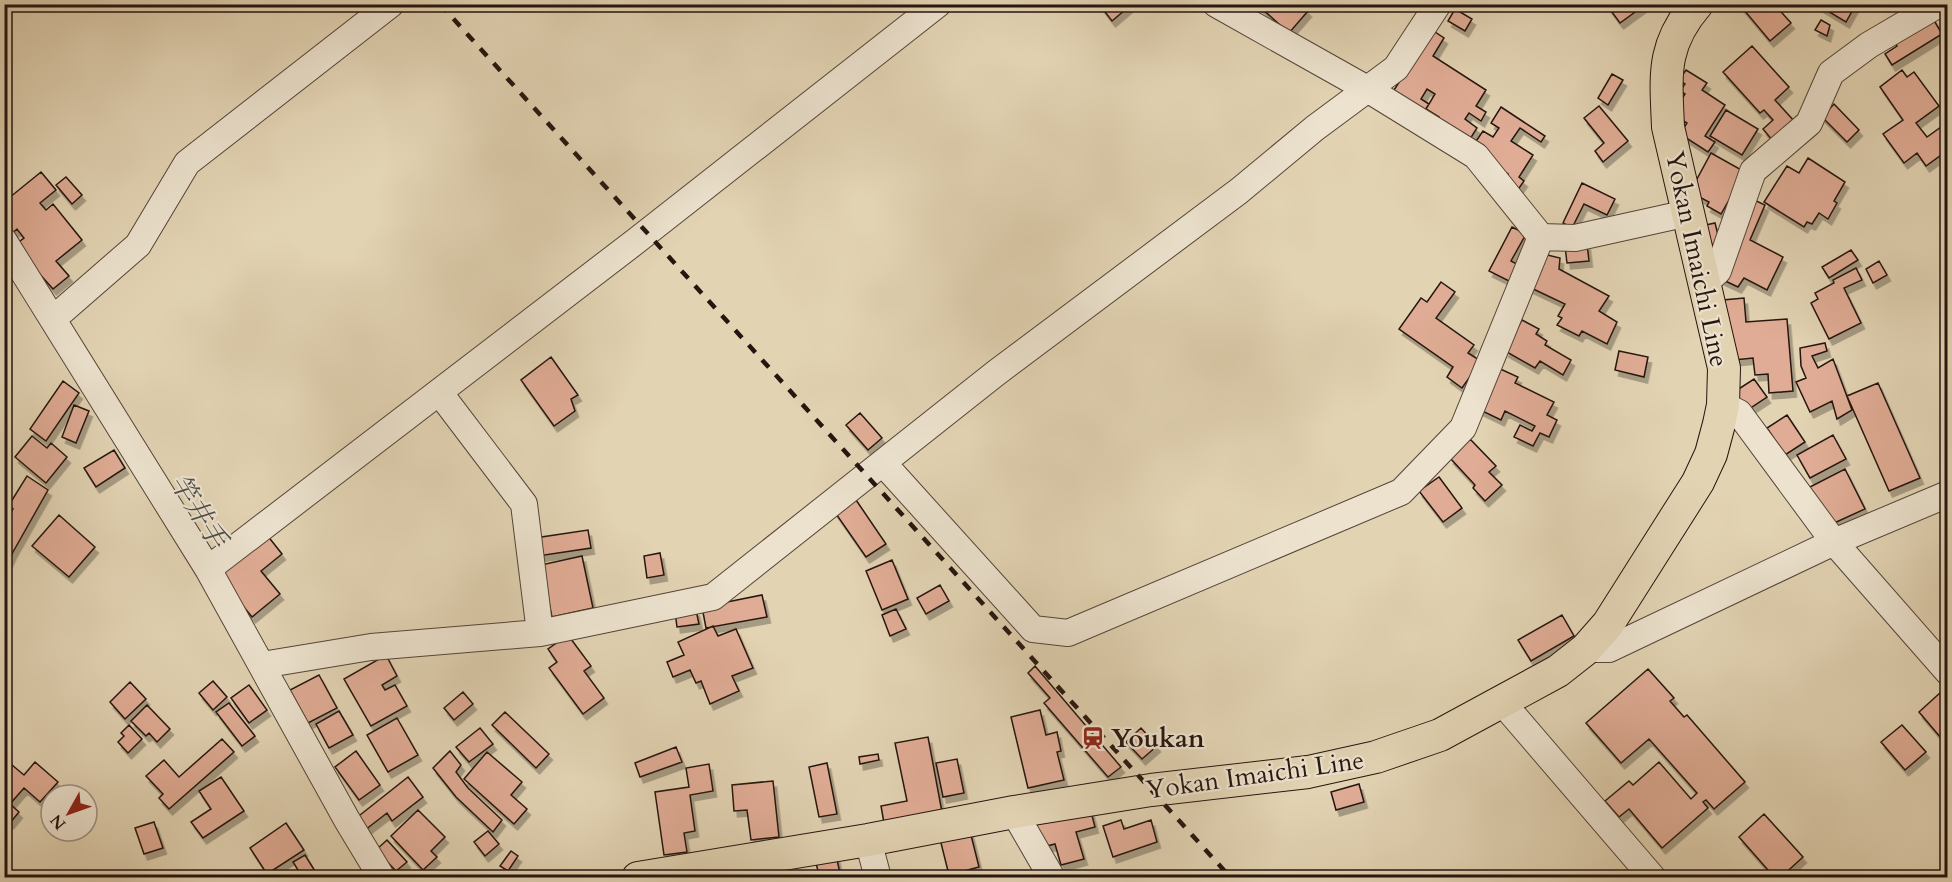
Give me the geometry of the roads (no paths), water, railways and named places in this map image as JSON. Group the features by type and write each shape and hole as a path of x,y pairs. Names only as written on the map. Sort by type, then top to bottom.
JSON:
{"main road":[{"name":"Yokan Imaichi Line","path":"638,878 868,840 1014,812 1151,790 1308,772 1376,757 1440,735 1558,671 1586,649 1608,624 1698,482 1711,454 1723,405 1724,368 1668,127 1667,86 1670,50 1683,21 1697,4"}],"street":[{"path":"53,319 138,245 187,163 391,4"},
{"path":"208,569 636,241 938,4"},
{"path":"1216,4 1369,90 1476,156 1541,237 1575,238 1688,213"},
{"path":"262,665 371,647 540,633 714,597 996,373 1239,191 1316,128 1396,68 1438,4"},
{"path":"1705,283 1718,271 1753,171 1809,123 1831,73 1869,45 1939,4"},
{"path":"883,463 1033,629 1068,633 1401,492 1463,428 1541,237"},
{"path":"4,240 208,569 347,820 382,878"},
{"path":"439,392 524,504 540,633"},
{"path":"1723,405 1739,413 1834,542 1947,672"},
{"path":"1586,649 1609,649 1834,542 1947,494"},
{"path":"1501,701 1653,878"},
{"path":"1014,812 1052,878"},
{"path":"868,840 878,878"}],"railway":[{"path":"440,4 1231,878"}],"place":[{"name":"Youkan","path":"1093,738"}],"water label":[{"name":"竿井手","path":"198,511"}]}
